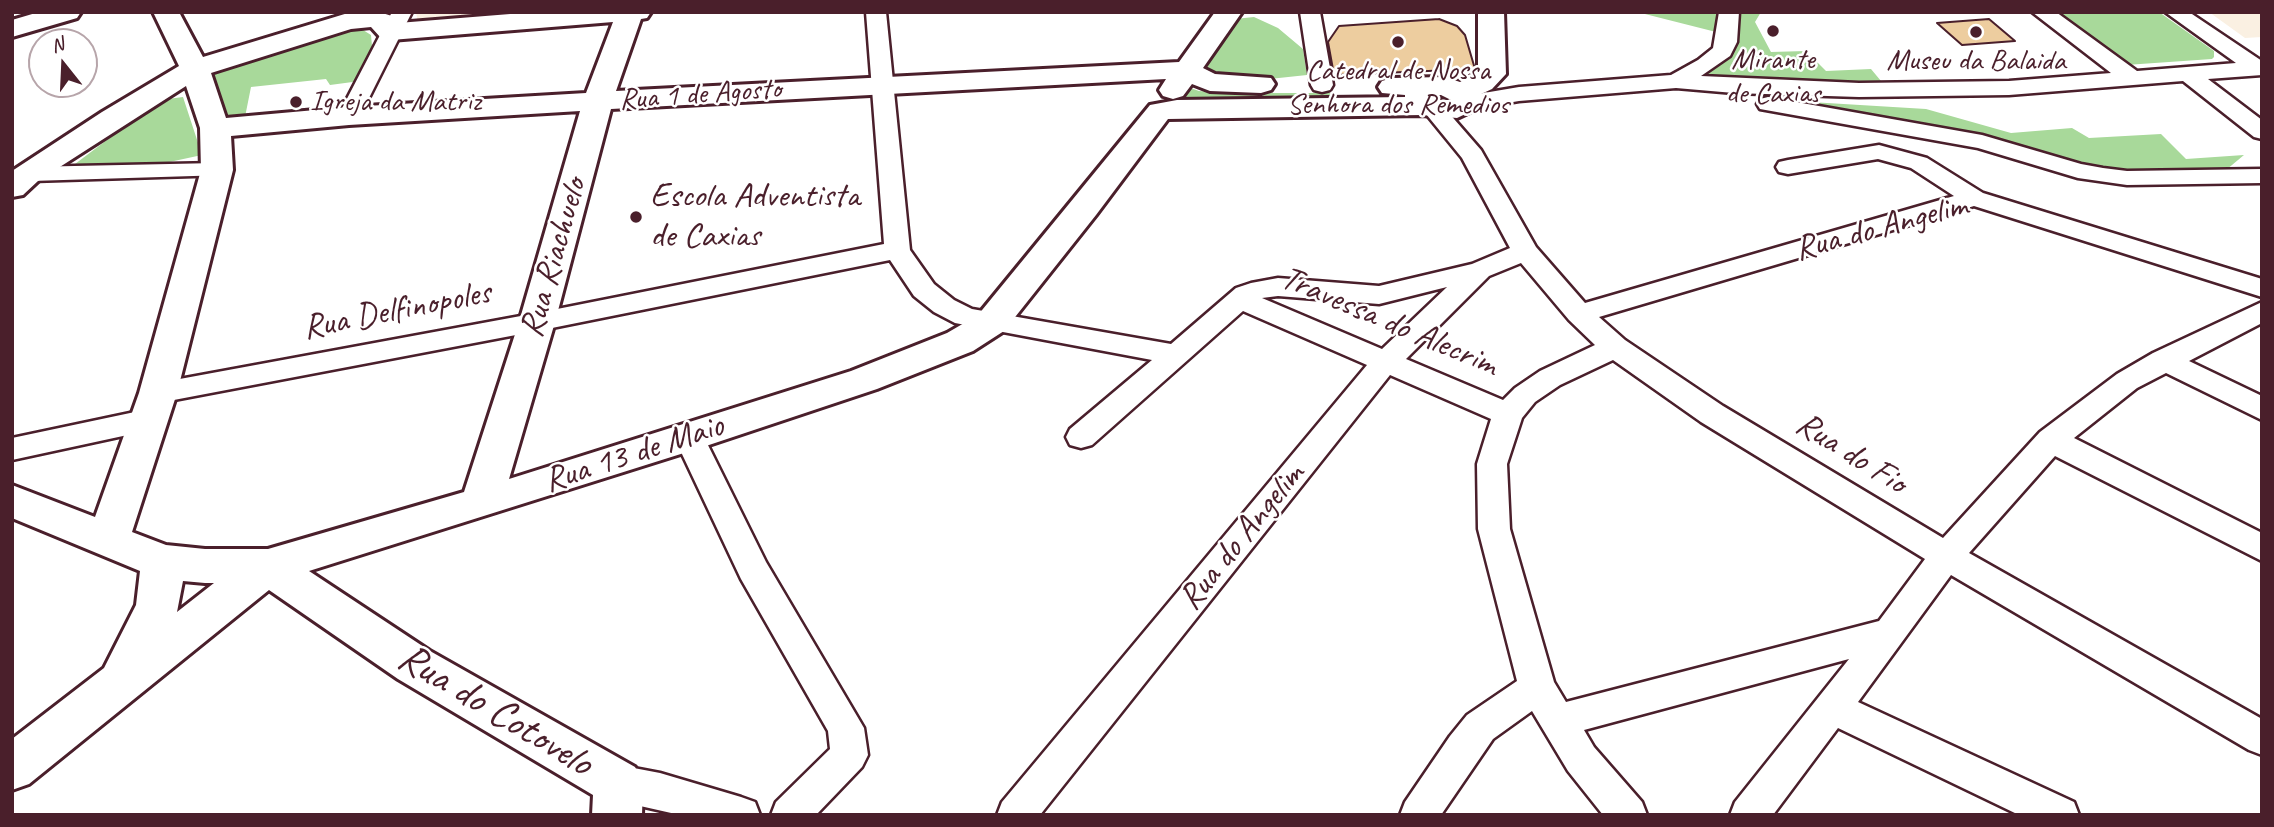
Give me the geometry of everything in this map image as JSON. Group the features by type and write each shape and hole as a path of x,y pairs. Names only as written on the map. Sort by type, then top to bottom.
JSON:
{"main road":[{"path":"19,26 68,12"},
{"path":"108,541 153,406 217,170 215,128 195,69 166,12"},
{"path":"1229,12 1169,96 1172,105 1177,108 1428,101 1445,86 1464,99 1492,74 1491,12"},
{"path":"16,178 195,69 348,21 374,19 396,22 634,13"},
{"name":"Rua Riachuelo","path":"481,503 537,322 598,102 634,13"},
{"path":"1186,70 1210,82 1322,85 1428,101"},
{"name":"Rua 1 de Agosto","path":"215,128 349,116 883,84 1186,70"},
{"name":"Rua 13 de Maio","path":"268,566 481,503 689,437 910,363 960,342 991,323 1085,208 1155,114 1177,108"},
{"path":"12,501 163,562 268,566"},
{"path":"115,688 142,642 158,606 163,562"},
{"path":"12,768 268,566"},
{"name":"Rua do Cotovelo","path":"268,566 617,799"}],"street":[{"path":"876,12 897,250 924,290 944,306 965,317 1175,354"},
{"path":"1310,12 1322,85"},
{"path":"1683,81 1722,51 1726,42 1729,12"},
{"path":"2042,12 2126,74 2189,75 2255,61"},
{"path":"2175,12 2255,61"},
{"path":"349,116 396,22"},
{"path":"1464,99 1683,81 1747,87 2009,88 2255,61"},
{"path":"2189,75 2262,132"},
{"path":"1683,81 1770,104 1982,142 2078,171 2127,178 2262,176"},
{"name":"Rua do Fio","path":"1464,99 1461,117 1473,155 1525,251 1579,314 1615,347 1712,414 1865,509 2262,738"},
{"name":"Rua do Fio","path":"1428,101 1473,155"},
{"path":"1788,167 1879,152 1919,163 1974,198"},
{"path":"16,178 217,170"},
{"name":"Rua do Angelim","path":"1579,314 1974,198 2262,288"},
{"name":"Rua Delfinopoles","path":"12,449 153,406 537,322 897,250"},
{"path":"1081,437 1240,299 1261,289 1379,295 1480,270 1525,251"},
{"name":"Rua do Angelim","path":"1016,815 1385,362 1480,270"},
{"name":"Travessa do Alecrim","path":"1240,299 1508,414"},
{"path":"1749,815 1946,556 2051,440 2097,402 2163,360 2262,311"},
{"path":"1615,347 1550,378 1525,395 1508,414 1492,464 1493,518 1537,687 1581,760 1628,815"},
{"path":"2163,360 2262,409"},
{"path":"689,437 753,570 846,728 849,755 790,815"},
{"path":"2051,440 2262,548"},
{"path":"1557,721 1890,633"},
{"path":"1419,815 1480,727 1537,687"},
{"path":"1833,708 2060,815"},
{"name":"Rua do Cotovelo","path":"617,799 660,791 687,808 741,815"}],"shaded area":[{"path":"416,12 580,12 418,24"},
{"path":"2209,12 2262,12 2262,37 2245,38"}],"green space":[{"path":"1637,12 1725,12 1720,33"},
{"path":"1735,12 1761,12 1755,22 1771,52 1806,51 1826,71 1871,69 1881,81 1806,82 1704,74 1729,33"},
{"path":"2055,12 2159,12 2214,51 2214,57 2126,65"},
{"path":"1254,17 1278,28 1303,49 1307,75 1260,80 1203,74 1219,41 1235,19"},
{"path":"352,23 371,35 373,57 360,81 330,85 326,79 251,87 244,122 225,123 202,71"},
{"path":"1182,85 1199,91 1229,93 1332,93 1340,104 1178,106"},
{"path":"183,97 202,155 160,164 88,170 75,164 160,100"},
{"path":"1761,99 1926,109 2011,133 2072,128 2089,138 2161,134 2186,159 2244,155 2226,170 2132,178"}],"building":[{"name":"Catedral de Nossa Senhora dos Remedios","path":"1439,19 1457,26 1465,35 1475,69 1334,75 1328,42 1339,26"},
{"name":"Museu da Balaida","path":"1989,19 2015,41 1962,45 1937,23"}],"place":[{"name":"Mirante de Caxias","path":"1773,31"},
{"name":"Museu da Balaida","path":"1976,32"},
{"name":"Catedral de Nossa Senhora dos Remedios","path":"1398,42"},
{"name":"Igreja da Matriz","path":"296,102"},
{"name":"Escola Adventista de Caxias","path":"636,217"}]}
